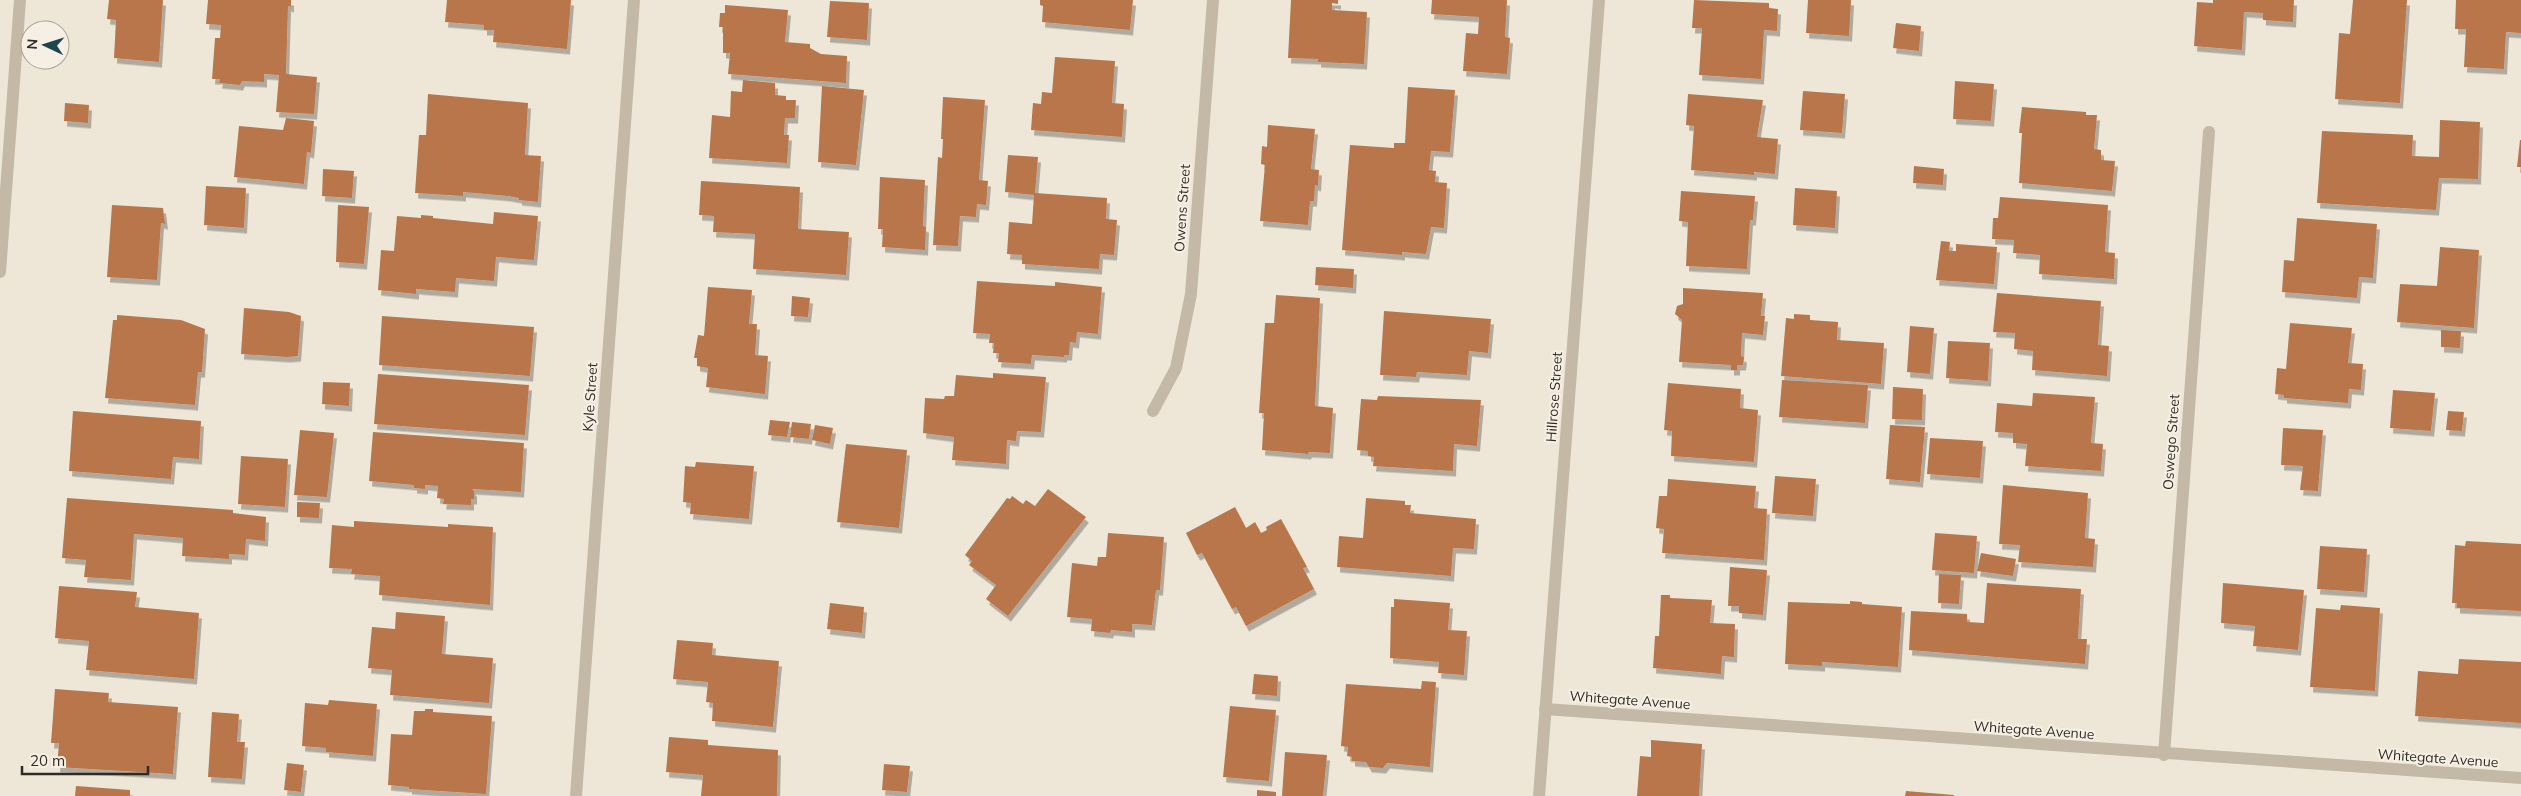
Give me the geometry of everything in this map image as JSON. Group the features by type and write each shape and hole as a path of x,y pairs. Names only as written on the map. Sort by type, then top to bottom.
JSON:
{"street":[{"path":"0,272 20,0"},
{"name":"Kyle Street","path":"576,796 634,0"},
{"name":"Owens Street","path":"1153,411 1176,368 1191,294 1213,0"},
{"name":"Hillrose Street","path":"1539,796 1599,0"},
{"name":"Oswego Street","path":"2164,754 2209,132"},
{"name":"Whitegate Avenue","path":"1545,710 2521,778"}],"building":[{"path":"109,0 163,0 159,62 114,58 116,20 107,19"},
{"path":"208,0 291,0 291,7 288,6 286,74 317,77 314,114 276,112 279,75 264,74 264,82 242,81 240,85 219,83 220,79 212,79 215,38 220,38 221,25 206,24"},
{"path":"447,0 571,0 567,49 493,42 494,30 484,30 484,25 445,22"},
{"path":"1040,0 1133,0 1130,30 1042,22 1043,6 1040,5"},
{"path":"1291,0 1338,0 1338,4 1332,3 1332,10 1367,12 1364,64 1318,62 1318,59 1288,58"},
{"path":"1432,0 1507,0 1505,37 1510,38 1507,74 1463,71 1466,33 1478,34 1479,17 1431,14"},
{"path":"1694,0 1769,3 1769,8 1778,9 1777,31 1764,30 1761,79 1699,75 1702,28 1692,28"},
{"path":"1808,0 1851,0 1849,36 1806,33"},
{"path":"2213,0 2294,0 2293,22 2263,20 2263,13 2244,12 2242,50 2194,46 2197,2 2213,3"},
{"path":"2353,0 2407,0 2400,103 2335,99 2339,33 2350,34"},
{"path":"2456,0 2521,0 2521,33 2506,32 2504,69 2464,67 2466,29 2455,29"},
{"path":"830,1 869,3 867,40 827,37"},
{"path":"725,5 788,10 785,42 810,44 810,48 821,54 847,56 846,83 728,74 730,53 723,53 723,27 719,27 720,13 725,13"},
{"path":"1896,23 1921,26 1919,51 1893,48"},
{"path":"1055,57 1115,61 1112,103 1124,104 1122,137 1031,130 1033,103 1041,104 1042,92 1052,93"},
{"path":"743,80 775,83 775,95 786,96 786,100 796,100 795,118 785,118 784,135 789,135 787,163 709,158 712,115 730,117 731,91 742,92"},
{"path":"1955,81 1994,84 1991,121 1953,119"},
{"path":"822,86 864,90 856,165 818,162"},
{"path":"1408,87 1455,90 1450,152 1431,151 1429,170 1436,171 1435,182 1447,183 1444,228 1431,227 1426,254 1402,252 1402,255 1342,250 1350,145 1394,148 1394,143 1405,143"},
{"path":"1803,91 1845,94 1842,133 1800,130"},
{"path":"428,94 528,103 525,155 541,156 538,202 519,200 519,198 508,196 463,192 463,196 415,193 419,135 426,135"},
{"path":"1688,94 1763,100 1757,137 1778,139 1775,174 1754,172 1754,175 1691,170 1694,126 1686,125"},
{"path":"943,97 985,100 979,180 988,181 986,205 977,204 976,217 960,216 958,246 933,245 938,157 942,158"},
{"path":"65,103 89,105 88,123 64,121"},
{"path":"2022,107 2086,112 2086,115 2097,115 2094,149 2101,150 2101,160 2115,161 2112,191 2019,183 2022,133 2019,133"},
{"path":"286,118 314,121 311,153 307,152 304,184 234,177 239,126 283,130"},
{"path":"2440,120 2480,122 2478,179 2439,178 2436,210 2317,203 2322,131 2413,135 2412,156 2439,157"},
{"path":"1268,125 1315,129 1311,169 1319,170 1318,186 1315,185 1314,201 1310,201 1308,225 1260,221 1265,165 1261,164 1262,146 1267,147"},
{"path":"2520,140 2521,167 2517,167"},
{"path":"1008,155 1038,157 1035,193 1107,198 1106,219 1117,220 1114,255 1100,254 1099,269 1022,264 1022,255 1007,254 1009,222 1032,224 1034,195 1005,192"},
{"path":"1914,166 1944,169 1943,185 1913,183"},
{"path":"323,169 354,171 352,198 322,196"},
{"path":"880,177 925,180 923,226 926,227 925,250 882,247 883,229 878,229"},
{"path":"701,181 800,187 798,229 849,232 846,275 753,269 755,234 713,232 714,216 699,215"},
{"path":"206,186 246,188 244,228 204,225"},
{"path":"1795,188 1837,191 1835,228 1793,225"},
{"path":"1681,191 1755,196 1753,220 1750,220 1747,269 1686,266 1688,222 1679,221"},
{"path":"2000,197 2108,205 2105,252 2115,253 2114,279 2039,274 2040,255 2013,253 2014,240 1992,239 1993,218 1998,218"},
{"path":"112,205 163,208 165,224 161,223 157,280 107,277"},
{"path":"338,205 369,207 364,264 336,262"},
{"path":"494,212 538,216 534,260 496,257 494,281 456,278 455,292 416,289 416,294 378,290 381,250 394,251 397,216 421,218 421,215 433,216 433,218 493,224"},
{"path":"2297,218 2377,224 2373,278 2359,277 2357,298 2282,292 2284,260 2294,261"},
{"path":"1941,241 1950,242 1949,251 1956,251 1956,244 1997,247 1994,284 1936,280"},
{"path":"2440,247 2479,250 2474,328 2397,322 2400,284 2437,286"},
{"path":"1316,267 1354,269 1353,288 1315,285"},
{"path":"977,281 1055,286 1055,282 1102,287 1098,334 1077,332 1076,343 1070,342 1069,355 1064,355 1064,357 1032,355 1031,364 998,362 999,353 993,353 994,343 989,343 990,334 973,333"},
{"path":"708,287 752,290 749,324 757,324 755,355 768,356 765,394 706,387 708,368 697,366 697,358 694,358 698,335 704,336"},
{"path":"1683,288 1763,293 1761,316 1765,316 1763,335 1742,333 1741,356 1744,357 1743,365 1737,365 1737,370 1731,370 1731,365 1679,362 1682,320 1675,314 1677,306 1683,304"},
{"path":"1997,293 2101,301 2098,345 2109,346 2107,376 2032,370 2033,351 2014,349 2015,333 1993,332"},
{"path":"1276,295 1320,298 1315,406 1333,408 1330,453 1309,452 1308,454 1262,450 1264,413 1259,413 1265,323 1274,323"},
{"path":"792,296 810,298 808,317 791,316"},
{"path":"244,308 289,312 301,316 298,356 241,354"},
{"path":"1384,311 1491,319 1488,353 1469,351 1467,375 1417,372 1416,377 1380,375"},
{"path":"1794,314 1810,315 1810,320 1838,322 1837,340 1884,343 1881,384 1781,376 1786,318 1794,319"},
{"path":"117,315 181,320 205,329 202,372 198,372 195,405 105,398 113,320 117,320"},
{"path":"382,316 534,327 530,376 379,365"},
{"path":"2290,323 2352,328 2348,363 2363,364 2361,390 2349,389 2348,403 2284,398 2284,395 2275,394 2277,368 2286,369"},
{"path":"1910,326 1934,328 1930,374 1907,372"},
{"path":"2441,330 2461,331 2460,348 2441,347"},
{"path":"1948,341 1990,343 1988,381 1946,378"},
{"path":"993,373 1046,377 1041,432 1017,431 1016,441 1007,440 1006,464 952,460 954,437 923,433 925,398 944,399 945,396 954,396 956,375 993,378"},
{"path":"378,374 529,385 525,435 374,424"},
{"path":"1782,380 1868,385 1865,423 1779,417"},
{"path":"323,382 350,383 349,406 322,404"},
{"path":"1668,383 1741,389 1740,408 1758,410 1754,462 1671,456 1672,431 1664,430"},
{"path":"1893,387 1923,389 1922,420 1892,419"},
{"path":"2393,390 2435,393 2431,431 2390,428"},
{"path":"2033,393 2095,397 2091,443 2103,444 2101,471 2025,466 2027,444 2013,443 2013,433 1995,432 1997,403 2032,406"},
{"path":"1378,396 1481,400 1477,446 1454,444 1453,471 1373,466 1374,457 1368,456 1368,451 1357,450 1361,399 1377,400"},
{"path":"73,411 201,421 199,459 173,457 171,479 69,471"},
{"path":"2448,411 2464,412 2462,431 2446,430"},
{"path":"770,420 790,422 787,437 768,435"},
{"path":"792,422 811,424 809,439 790,437"},
{"path":"815,425 833,428 830,444 812,440"},
{"path":"1890,425 1925,427 1920,482 1886,479"},
{"path":"2283,428 2323,430 2318,491 2300,490 2303,466 2281,465"},
{"path":"300,430 334,433 327,497 294,495"},
{"path":"373,432 524,443 521,492 472,489 474,491 474,499 471,499 471,505 443,504 444,499 437,498 438,486 425,485 425,489 414,488 414,485 369,481"},
{"path":"1930,438 1983,441 1980,478 1927,474"},
{"path":"846,444 907,450 899,528 837,522"},
{"path":"241,456 288,459 285,507 238,504"},
{"path":"696,462 754,466 749,519 690,514 691,503 683,502 685,466 695,467"},
{"path":"1775,476 1816,479 1813,516 1772,513"},
{"path":"1668,479 1756,486 1754,508 1767,509 1764,560 1662,553 1664,529 1656,528 1659,496 1667,496"},
{"path":"2003,485 2088,493 2085,538 2095,539 2093,567 2018,562 2020,545 1999,544"},
{"path":"1048,489 1086,517 1008,616 986,599 996,585 969,565 972,561 965,555 1007,498 1010,499 1012,496 1023,504 1026,500 1035,506"},
{"path":"67,498 233,510 233,513 266,517 265,541 246,539 245,555 229,554 229,559 182,556 183,538 134,534 131,580 84,577 86,560 62,558"},
{"path":"1366,498 1405,501 1405,505 1411,505 1410,513 1476,519 1474,549 1453,548 1451,576 1337,567 1339,536 1363,538"},
{"path":"297,502 320,503 319,518 297,517"},
{"path":"1235,507 1246,528 1255,522 1261,533 1267,530 1266,527 1281,519 1307,567 1303,568 1314,589 1246,626 1236,607 1232,609 1202,553 1197,555 1186,533"},
{"path":"354,521 448,527 448,524 493,527 490,605 379,595 380,576 351,574 352,569 329,568 332,525 354,527"},
{"path":"1108,533 1164,537 1160,590 1156,590 1152,625 1132,624 1132,632 1111,630 1110,633 1091,631 1092,619 1067,617 1072,563 1097,566 1098,557 1106,557"},
{"path":"1935,533 1977,536 1974,573 1932,570"},
{"path":"2466,541 2521,544 2521,611 2457,608 2457,603 2452,603 2455,545 2465,546"},
{"path":"2320,546 2367,549 2364,592 2317,589"},
{"path":"1981,553 2016,559 2013,576 1977,571"},
{"path":"1730,567 1767,570 1763,615 1739,613 1739,606 1728,606"},
{"path":"1939,574 1961,575 1959,604 1938,603"},
{"path":"1987,583 2081,589 2078,639 2087,639 2085,664 1909,650 1911,611 1967,614 1967,622 1984,623"},
{"path":"2223,583 2304,590 2298,650 2253,646 2255,626 2221,623"},
{"path":"59,586 137,592 135,607 199,613 194,679 86,670 89,641 55,638"},
{"path":"1661,595 1670,595 1670,598 1712,600 1710,623 1735,624 1734,657 1722,656 1721,674 1653,668 1655,636 1659,636"},
{"path":"1394,599 1450,603 1448,630 1467,631 1464,675 1438,673 1439,662 1390,658 1391,607 1394,607"},
{"path":"1850,601 1862,602 1862,604 1902,607 1898,667 1822,662 1822,666 1785,664 1788,602 1850,604"},
{"path":"830,603 864,607 862,633 827,629"},
{"path":"2341,605 2380,608 2375,691 2310,687 2316,608 2340,610"},
{"path":"396,612 445,616 442,654 493,658 489,703 390,695 392,670 368,668 372,627 395,629"},
{"path":"677,640 713,643 712,655 779,661 773,727 712,721 713,703 706,702 708,682 673,679"},
{"path":"2459,659 2521,662 2521,723 2415,716 2418,671 2458,674"},
{"path":"1254,674 1278,676 1277,696 1252,694"},
{"path":"1422,681 1436,682 1430,767 1387,763 1383,768 1369,767 1366,762 1352,761 1352,757 1347,756 1348,747 1341,746 1346,684 1421,689"},
{"path":"55,689 109,693 108,702 178,707 173,774 57,767 59,743 51,743"},
{"path":"329,700 377,704 373,756 326,752 326,748 302,746 305,703 328,705"},
{"path":"1230,706 1276,710 1269,781 1223,777"},
{"path":"425,709 433,709 433,712 492,716 486,794 409,789 409,787 388,785 391,734 412,735 414,711 425,711"},
{"path":"212,712 239,714 237,742 245,742 242,779 208,777"},
{"path":"669,737 708,740 708,745 778,750 777,796 701,796 703,775 666,772"},
{"path":"1651,740 1702,744 1699,796 1637,796 1640,756 1651,757"},
{"path":"1285,752 1327,755 1323,796 1282,796"},
{"path":"287,763 304,765 301,792 284,790"},
{"path":"884,764 910,766 907,792 882,790"},
{"path":"76,786 130,790 130,796 75,796"},
{"path":"1257,790 1276,792 1276,796 1257,796"},
{"path":"1906,791 1954,795 1954,796 1905,796"}]}
